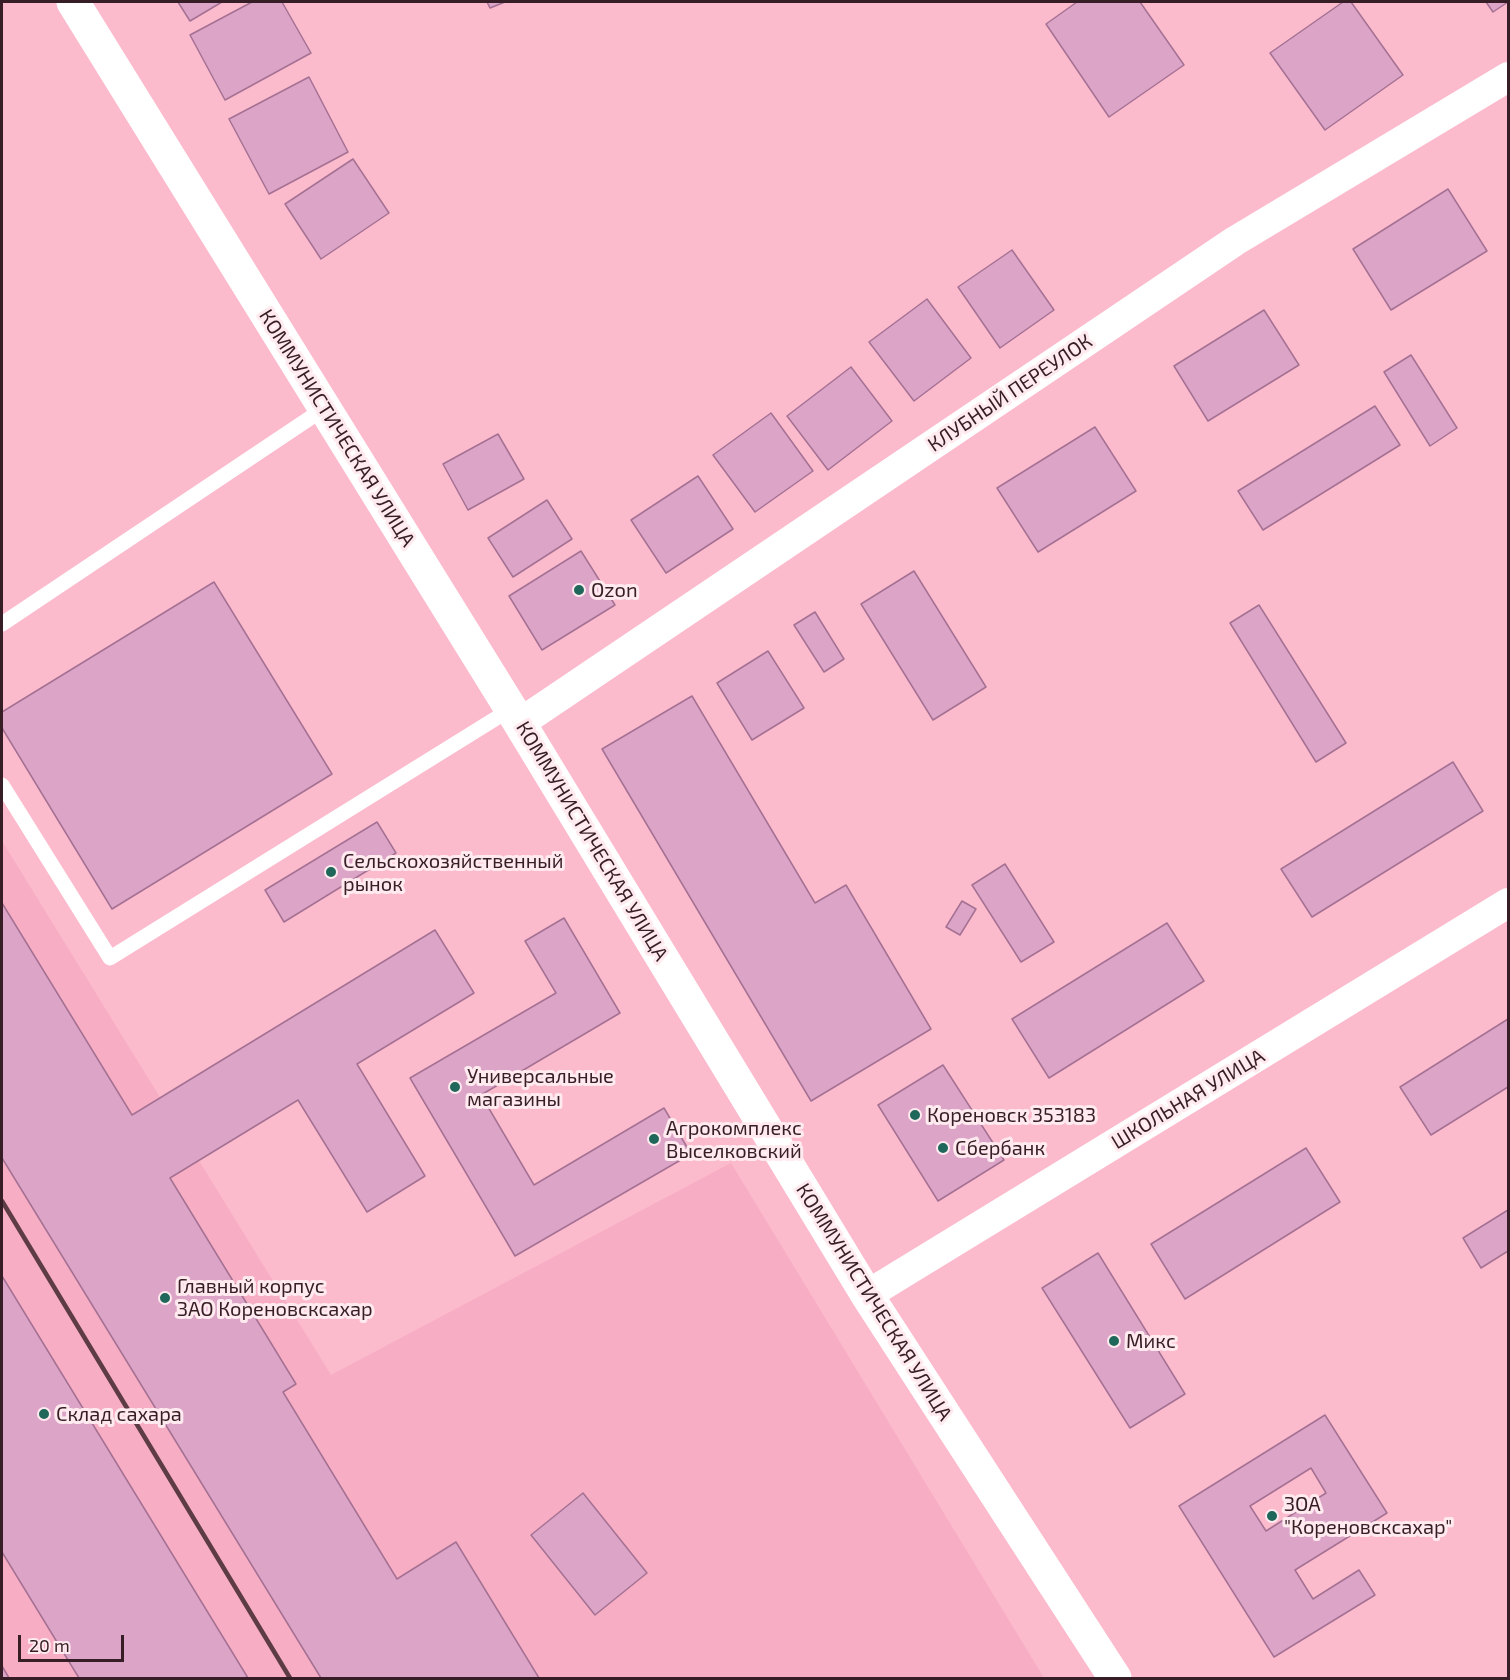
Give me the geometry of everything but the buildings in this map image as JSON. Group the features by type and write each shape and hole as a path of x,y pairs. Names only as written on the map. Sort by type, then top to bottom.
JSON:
{"street":[{"name":"КОММУНИСТИЧЕСКАЯ УЛИЦА","path":"73,2 516,716 867,1295 1115,1678"},
{"name":"КЛУБНЫЙ ПЕРЕУЛОК","path":"516,716 1235,241 1509,78"},
{"name":"ШКОЛЬНАЯ УЛИЦА","path":"867,1295 1509,903"}],"lane":[{"path":"2,624 325,408"},
{"path":"2,785 110,958 516,716"}],"shaded area":[{"path":"2,841 331,1375 731,1163 1044,1678 2,1678"}],"railway":[{"path":"2,1201 290,1678"}],"place":[{"name":"Ozon","path":"579,590"},
{"name":"Сельскохозяйственный рынок","path":"331,872"},
{"name":"Универсальные магазины","path":"455,1087"},
{"name":"Кореновск 353183","path":"915,1115"},
{"name":"Агрокомплекс Выселковский","path":"654,1139"},
{"name":"Сбербанк","path":"943,1148"},
{"name":"Главный корпус ЗАО Кореновсксахар","path":"165,1298"},
{"name":"Микс","path":"1114,1341"},
{"name":"Склад сахара","path":"44,1414"},
{"name":"ЗОА \"Кореновсксахар\"","path":"1272,1516"}]}
